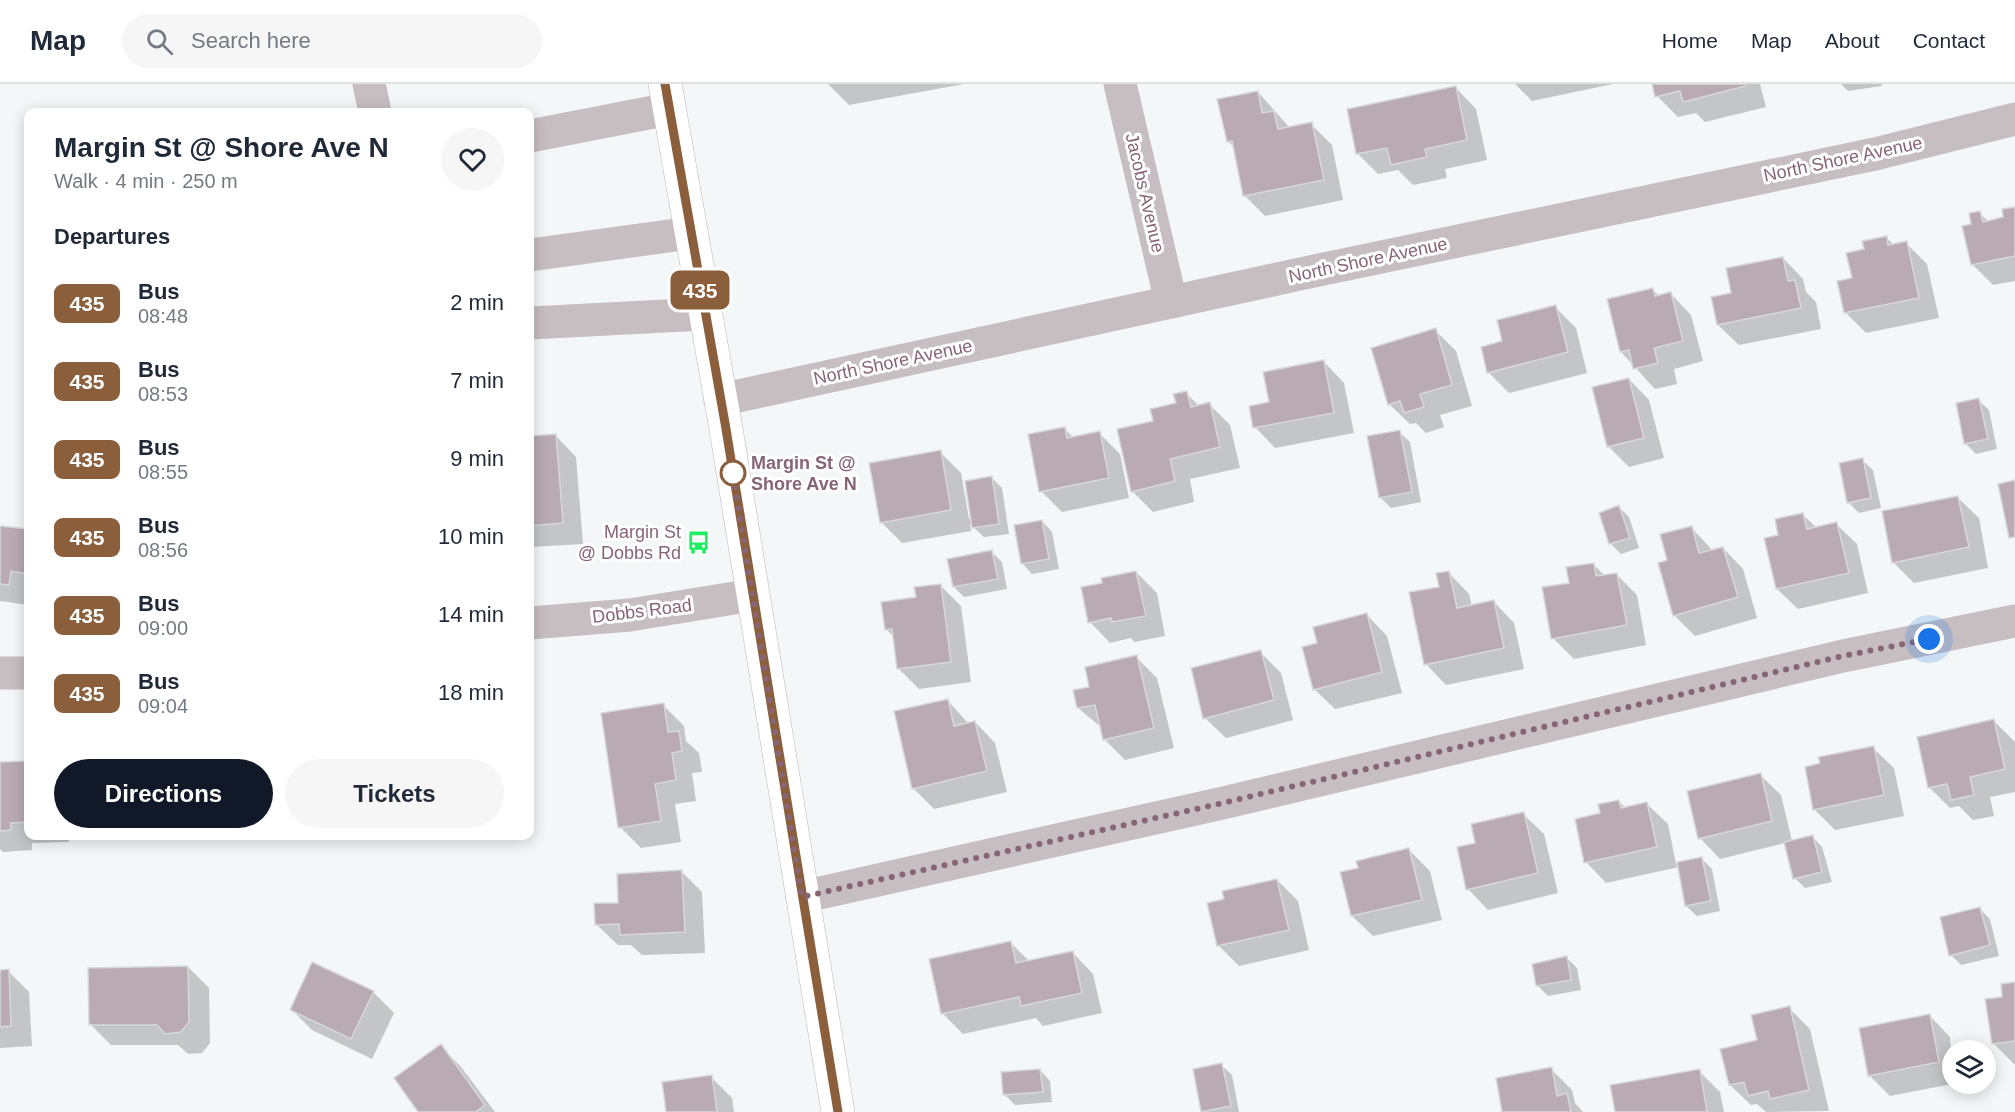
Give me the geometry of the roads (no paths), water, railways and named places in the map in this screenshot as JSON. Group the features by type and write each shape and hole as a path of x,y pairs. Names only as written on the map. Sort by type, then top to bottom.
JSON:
{"main road":[{"path":"667,96 753,595 838,1112"}],"street":[{"path":"369,84 374,108"},
{"name":"Jacobs Avenue","path":"1120,84 1171,302"},
{"path":"534,135 667,96"},
{"name":"North Shore Avenue","path":"720,400 1171,302 1875,154 2015,119"},
{"path":"534,254 690,233"},
{"path":"534,323 704,314"},
{"name":"Dobbs Road","path":"534,623 630,615 753,595"},
{"path":"802,897 1223,803 1843,656 2015,621"},
{"path":"0,673 24,673"}],"place":[{"name":"Margin St @ Shore Ave N","path":"733,473"},
{"name":"Margin St @ Dobbs Rd","path":"699,542"}]}
